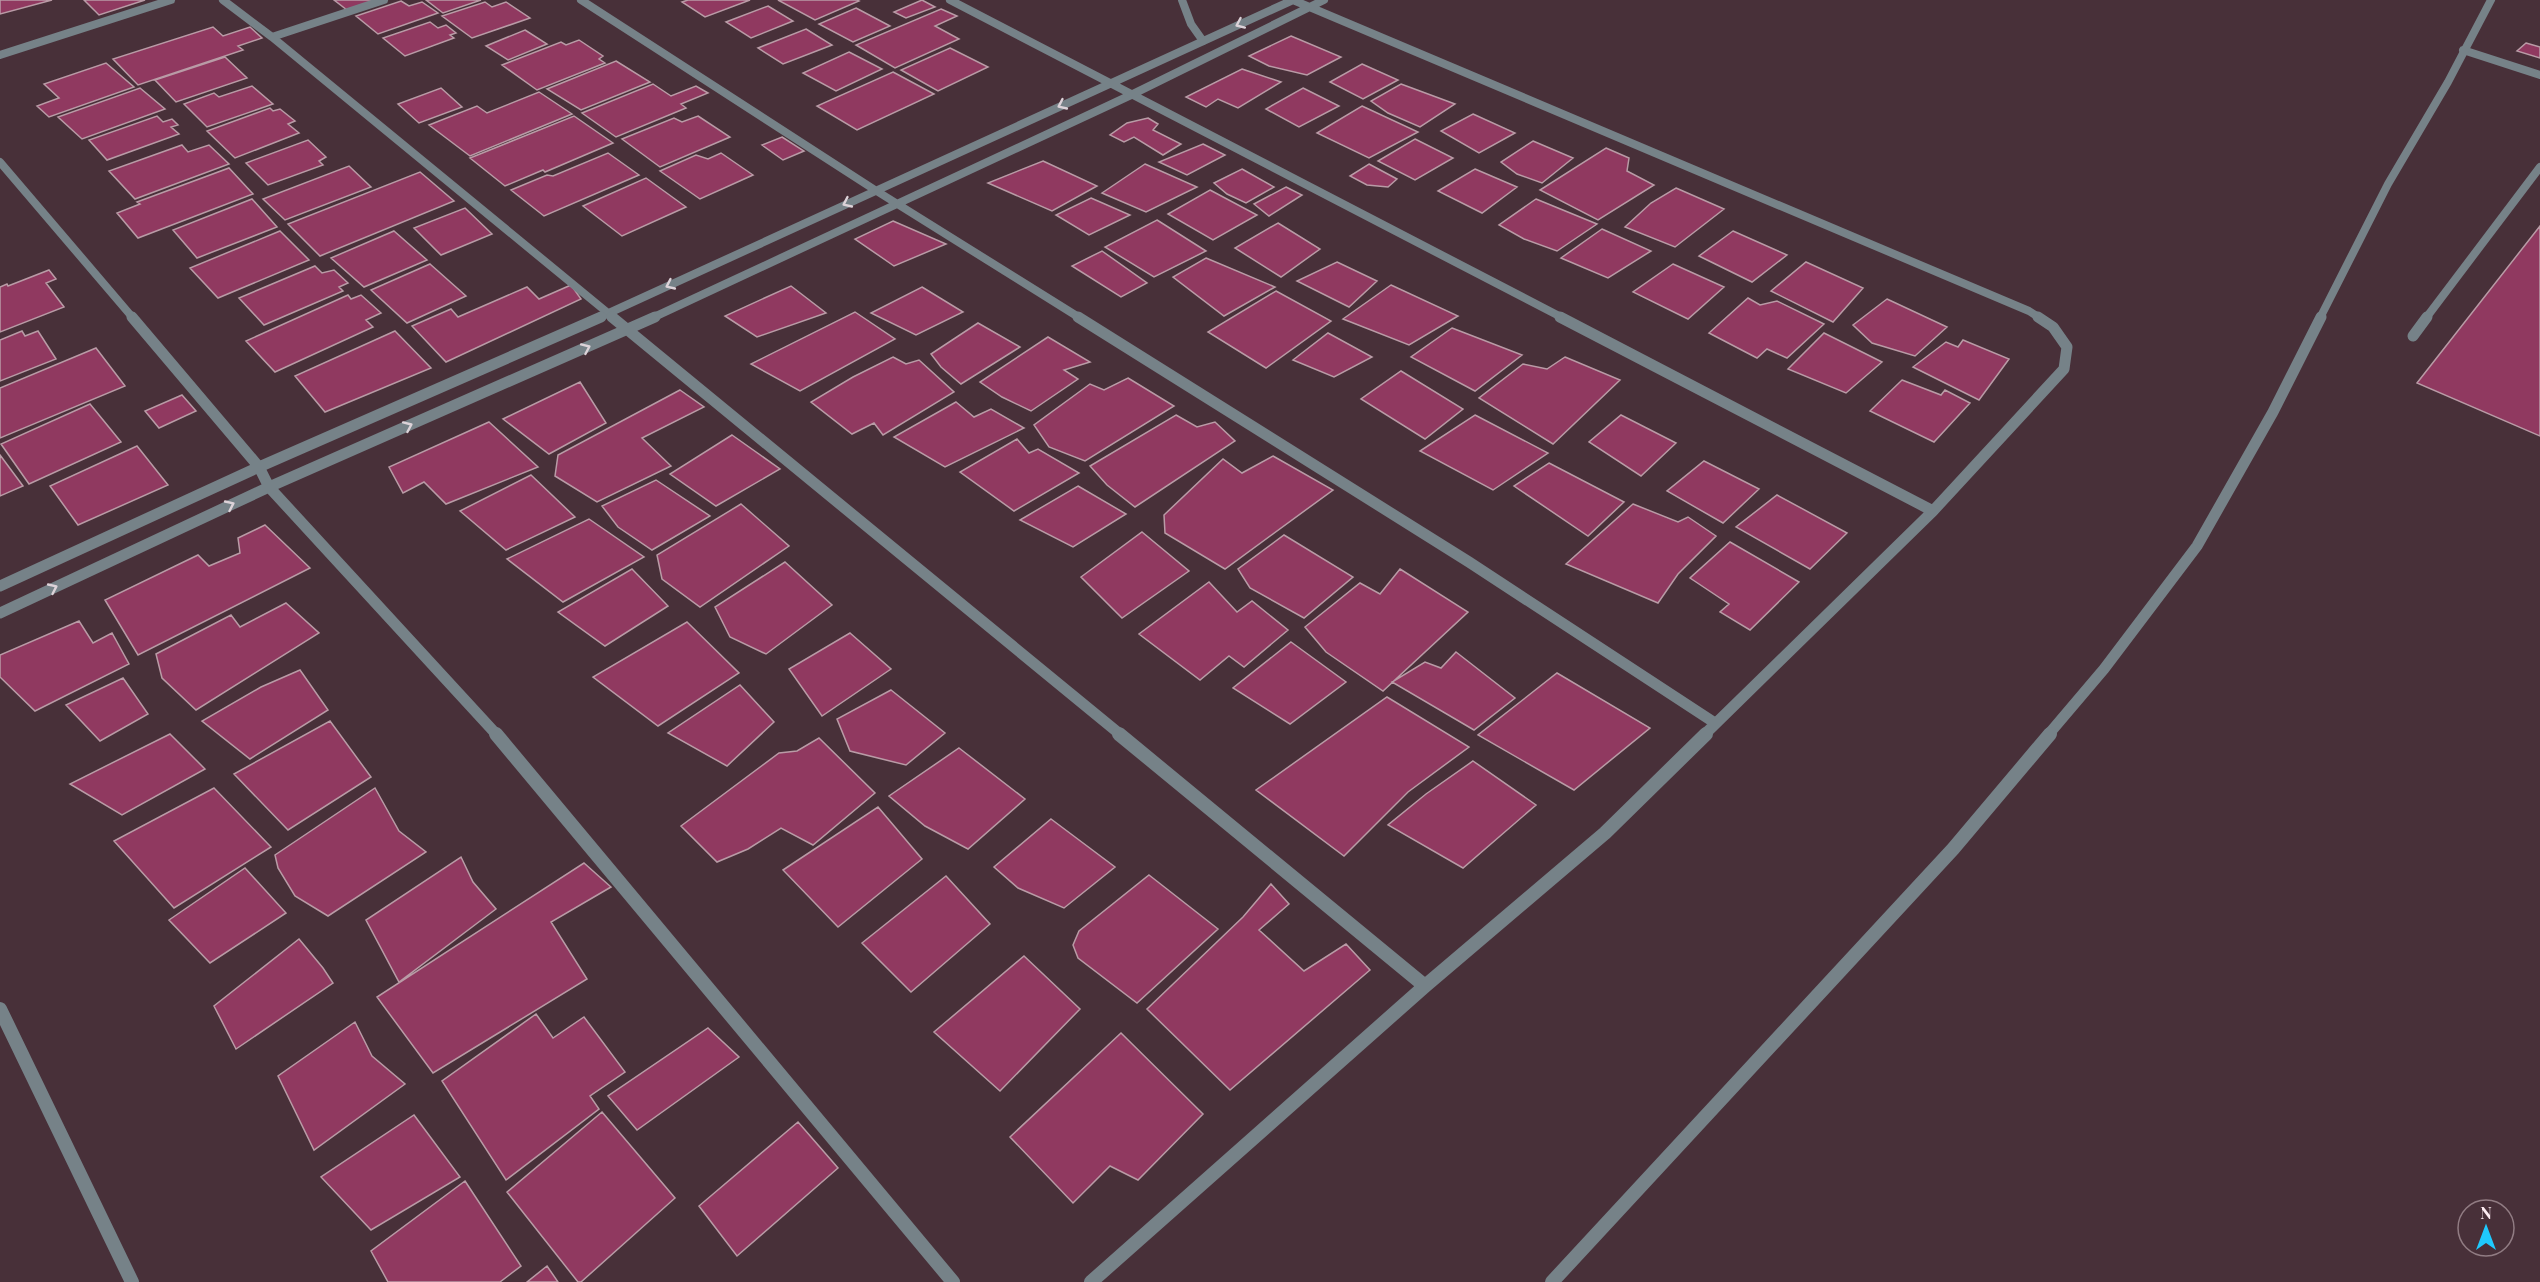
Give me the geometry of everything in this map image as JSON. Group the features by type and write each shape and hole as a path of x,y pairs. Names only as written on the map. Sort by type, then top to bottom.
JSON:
{"street":[{"path":"0,55 171,0"},
{"path":"223,0 272,37 1425,986"},
{"path":"272,37 384,0"},
{"path":"581,0 875,190 1469,562 1715,723"},
{"path":"950,0 1933,511"},
{"path":"1182,0 1191,24 1203,41"},
{"path":"0,586 259,467 608,314 1293,0 2029,311 2054,327 2067,347 2064,369 1933,511 1605,833 1425,986 1091,1282"},
{"path":"0,613 269,487 627,330 1131,95 1324,0"},
{"path":"1552,1282 1953,849 2104,669 2196,546 2273,412 2388,184 2448,82 2491,0"},
{"path":"2463,50 2540,75"},
{"path":"0,162 259,467 269,487 482,717 953,1282"},
{"path":"2413,336 2540,166"},
{"path":"0,1009 132,1282"}],"building":[{"path":"0,0 52,0 0,14"},
{"path":"84,0 145,0 99,15"},
{"path":"334,0 376,0 347,10"},
{"path":"426,0 481,0 443,13"},
{"path":"688,0 750,0 705,17 682,2"},
{"path":"778,0 857,0 859,1 815,20"},
{"path":"922,0 935,7 906,18 894,12"},
{"path":"401,1 409,6 422,2 438,13 378,34 356,16"},
{"path":"485,2 492,7 506,2 530,18 472,38 442,16"},
{"path":"768,6 793,21 751,38 726,22"},
{"path":"856,8 890,26 853,42 819,24"},
{"path":"941,9 957,16 935,26 959,39 895,68 856,45"},
{"path":"430,22 438,28 446,25 456,33 450,35 454,38 405,56 383,38"},
{"path":"213,27 223,36 250,27 262,38 238,46 243,50 138,85 113,59"},
{"path":"806,29 832,45 783,64 758,48"},
{"path":"525,30 547,44 508,60 486,46"},
{"path":"1291,36 1341,57 1307,75 1269,66 1249,56"},
{"path":"579,40 603,56 599,59 605,63 537,90 502,65 561,42 566,45"},
{"path":"2526,43 2540,47 2540,58 2517,51"},
{"path":"950,48 988,67 938,91 901,70"},
{"path":"849,52 882,69 836,91 803,73"},
{"path":"225,57 247,78 176,102 155,80"},
{"path":"616,61 650,82 581,110 547,89"},
{"path":"106,63 134,87 49,117 37,106 59,98 44,84"},
{"path":"1362,64 1398,80 1363,99 1330,82"},
{"path":"1242,69 1281,82 1238,108 1218,99 1206,107 1186,97"},
{"path":"893,72 934,94 857,130 817,106"},
{"path":"653,84 671,96 696,86 708,93 681,104 686,108 616,137 582,113"},
{"path":"1401,84 1455,104 1420,127 1388,113 1371,101"},
{"path":"252,86 273,104 207,127 184,104 214,93 219,97"},
{"path":"140,88 165,109 82,139 58,117"},
{"path":"441,88 462,107 419,123 398,104"},
{"path":"1303,88 1339,106 1299,127 1266,109"},
{"path":"539,92 572,114 470,156 429,125 477,106 487,113"},
{"path":"1362,106 1418,132 1369,158 1317,133"},
{"path":"270,108 273,111 280,109 295,121 288,124 299,133 235,158 207,131"},
{"path":"1473,114 1515,133 1479,153 1441,131"},
{"path":"157,116 163,122 172,119 178,125 171,127 179,134 107,160 89,140"},
{"path":"574,116 613,143 505,186 470,158"},
{"path":"698,116 730,137 660,167 622,139 674,118 682,122"},
{"path":"1148,118 1158,124 1153,130 1181,144 1163,155 1134,137 1124,142 1110,135 1127,123"},
{"path":"782,137 804,151 783,160 762,145"},
{"path":"1415,139 1453,158 1415,180 1378,161"},
{"path":"308,140 326,157 319,161 323,165 268,185 246,163"},
{"path":"1533,141 1573,158 1542,183 1517,174 1501,162"},
{"path":"1203,144 1225,155 1187,175 1159,162"},
{"path":"182,145 188,152 209,145 229,164 135,199 109,171"},
{"path":"1606,148 1629,158 1627,171 1654,185 1598,220 1540,190"},
{"path":"608,153 639,175 544,216 511,190 547,175 553,176"},
{"path":"721,153 753,175 700,199 660,171 696,155 708,159"},
{"path":"1043,161 1097,186 1052,211 988,183"},
{"path":"1145,164 1197,187 1146,212 1102,193"},
{"path":"1369,164 1397,179 1388,187 1367,185 1350,176"},
{"path":"349,166 371,187 285,220 263,199"},
{"path":"229,168 253,194 138,238 117,213 140,204 137,202"},
{"path":"1242,169 1274,187 1246,203 1227,194 1214,183"},
{"path":"1475,169 1517,187 1482,213 1438,191"},
{"path":"420,172 454,201 320,256 288,224"},
{"path":"646,178 686,207 622,236 583,206"},
{"path":"1286,187 1302,195 1269,216 1254,204"},
{"path":"1676,188 1724,209 1675,247 1625,227 1651,203"},
{"path":"1210,190 1257,215 1213,240 1168,214"},
{"path":"1091,198 1130,215 1089,235 1056,215"},
{"path":"252,199 277,227 197,258 173,230"},
{"path":"1536,199 1597,224 1557,251 1524,239 1499,225"},
{"path":"465,208 492,234 441,255 414,228"},
{"path":"1157,220 1206,251 1154,277 1105,247"},
{"path":"893,221 946,244 894,266 855,239"},
{"path":"1278,223 1320,249 1281,277 1235,248"},
{"path":"2540,226 2540,436 2417,383"},
{"path":"1602,229 1651,251 1608,278 1561,258"},
{"path":"280,231 309,260 218,298 190,268"},
{"path":"394,231 427,260 364,287 331,258"},
{"path":"1733,231 1787,255 1752,282 1699,256"},
{"path":"1102,251 1147,283 1121,297 1072,266"},
{"path":"1206,258 1275,287 1224,316 1173,277"},
{"path":"1337,262 1377,281 1349,307 1297,281"},
{"path":"1806,262 1863,288 1833,322 1771,291"},
{"path":"430,264 466,296 407,323 371,290"},
{"path":"1673,264 1724,287 1688,319 1633,292"},
{"path":"315,266 322,273 334,270 348,283 339,287 343,291 264,325 239,298"},
{"path":"49,270 56,279 46,283 64,307 0,332 0,287"},
{"path":"571,285 581,299 446,362 412,326 451,309 458,317 527,287 539,299"},
{"path":"1391,285 1458,316 1409,345 1343,319"},
{"path":"791,286 826,313 757,337 725,316"},
{"path":"922,287 963,312 916,335 871,313"},
{"path":"1276,291 1331,321 1266,368 1208,332"},
{"path":"348,295 351,299 361,295 381,313 366,320 373,327 275,372 246,341"},
{"path":"1748,298 1760,305 1777,301 1824,324 1787,358 1767,349 1757,358 1709,333"},
{"path":"1887,299 1947,327 1915,356 1872,343 1853,325"},
{"path":"855,312 895,339 800,391 751,364"},
{"path":"978,323 1020,347 961,384 941,367 931,354"},
{"path":"1452,328 1522,355 1475,391 1411,357"},
{"path":"22,331 25,336 38,331 56,359 0,381 0,340"},
{"path":"395,331 431,368 325,412 295,376"},
{"path":"1328,333 1372,357 1334,377 1293,360"},
{"path":"1824,333 1882,362 1846,393 1788,369"},
{"path":"1048,337 1090,362 1064,370 1078,379 1031,411 1002,397 980,382"},
{"path":"1963,340 2009,359 1979,400 1913,367 1946,342 1958,347"},
{"path":"96,348 125,386 0,438 0,388"},
{"path":"893,357 906,364 919,360 954,392 883,435 874,423 852,434 811,402 853,377"},
{"path":"1565,357 1620,380 1553,444 1479,398 1523,364 1547,369"},
{"path":"1401,371 1463,409 1425,439 1361,399"},
{"path":"1128,378 1174,406 1085,461 1049,447 1034,425 1090,384 1104,390"},
{"path":"1902,380 1941,395 1945,390 1970,403 1934,442 1870,411"},
{"path":"580,382 606,423 549,454 503,419"},
{"path":"680,390 704,407 642,438 671,466 597,502 555,476 558,455"},
{"path":"182,395 196,411 159,428 145,411"},
{"path":"956,402 974,417 991,409 1024,428 945,467 894,437"},
{"path":"90,404 121,442 29,484 1,444"},
{"path":"1176,415 1197,427 1215,422 1235,441 1135,507 1107,485 1090,466"},
{"path":"1475,415 1548,453 1493,490 1420,451"},
{"path":"1621,415 1676,443 1641,476 1589,442"},
{"path":"489,422 538,467 446,504 424,482 403,493 389,467"},
{"path":"732,435 780,469 716,506 670,474"},
{"path":"1017,439 1029,453 1038,449 1079,473 1014,511 960,472"},
{"path":"137,446 168,485 78,525 50,486"},
{"path":"0,455 23,486 0,496"},
{"path":"1273,456 1333,490 1225,569 1165,533 1164,515 1223,459 1242,473"},
{"path":"1704,461 1759,489 1723,523 1667,491"},
{"path":"1549,463 1624,502 1588,536 1514,486"},
{"path":"531,475 575,517 506,550 460,511"},
{"path":"656,480 710,516 652,550 618,527 602,506"},
{"path":"1078,486 1126,514 1073,547 1020,520"},
{"path":"1777,495 1847,533 1810,569 1736,527"},
{"path":"741,504 789,546 700,607 662,579 657,555"},
{"path":"1633,504 1678,522 1688,517 1716,536 1678,574 1658,603 1566,564"},
{"path":"589,519 644,557 563,602 507,559"},
{"path":"265,525 310,568 138,655 105,600 198,555 209,566 240,553 238,538"},
{"path":"1142,532 1189,571 1122,618 1081,577"},
{"path":"1284,535 1353,577 1304,618 1250,588 1238,569"},
{"path":"1730,542 1799,582 1750,630 1720,612 1729,604 1690,578"},
{"path":"785,562 832,605 766,654 730,637 715,607"},
{"path":"632,569 668,606 605,646 558,612"},
{"path":"1400,569 1468,612 1383,691 1326,652 1305,627 1360,583 1380,594"},
{"path":"1209,582 1237,612 1252,601 1288,630 1244,667 1229,656 1200,680 1139,634"},
{"path":"286,603 319,633 196,710 162,678 156,654 231,615 240,627"},
{"path":"79,621 93,643 112,633 129,664 35,711 0,677 0,655"},
{"path":"687,622 739,673 658,726 593,677"},
{"path":"850,633 891,669 822,716 789,669"},
{"path":"1291,642 1346,682 1290,724 1233,688"},
{"path":"1456,652 1515,698 1474,730 1392,682 1425,662 1441,668"},
{"path":"300,670 328,710 250,759 202,721 261,687"},
{"path":"1557,673 1650,728 1574,790 1478,735"},
{"path":"123,678 148,714 100,741 66,705"},
{"path":"740,685 774,722 727,766 668,733"},
{"path":"891,690 945,733 906,765 850,751 837,719"},
{"path":"1387,697 1469,747 1408,792 1344,856 1256,790"},
{"path":"330,721 371,777 288,830 234,774"},
{"path":"170,734 205,769 122,815 70,784"},
{"path":"819,738 875,793 813,845 781,828 748,849 717,862 681,826 779,753 797,751"},
{"path":"959,748 1025,799 968,849 925,826 889,796"},
{"path":"1473,761 1536,805 1463,868 1388,825 1426,794"},
{"path":"214,788 271,847 174,908 114,841"},
{"path":"375,788 399,831 426,852 328,916 295,896 278,868 275,855"},
{"path":"878,807 922,859 838,927 783,870"},
{"path":"1051,819 1115,867 1064,908 1018,888 994,867"},
{"path":"461,857 473,882 496,909 399,982 366,920"},
{"path":"584,863 611,887 551,922 587,979 433,1073 377,997"},
{"path":"245,868 286,913 210,963 169,920"},
{"path":"1149,875 1218,929 1137,1003 1078,958 1073,945 1079,931"},
{"path":"946,876 990,924 911,992 862,943"},
{"path":"1271,884 1289,904 1259,930 1304,971 1346,944 1370,970 1230,1090 1147,1009 1243,917"},
{"path":"299,939 333,983 236,1049 214,1006"},
{"path":"1024,956 1080,1009 1000,1091 934,1032"},
{"path":"536,1014 553,1038 584,1017 625,1072 590,1096 599,1109 506,1180 442,1081"},
{"path":"355,1022 372,1056 405,1084 314,1150 278,1076"},
{"path":"708,1028 739,1057 637,1130 608,1096"},
{"path":"1121,1033 1203,1114 1138,1180 1110,1166 1073,1203 1010,1137"},
{"path":"602,1112 675,1198 581,1282 578,1282 507,1192"},
{"path":"414,1115 460,1177 371,1230 321,1177"},
{"path":"798,1122 838,1168 737,1256 699,1206"},
{"path":"465,1181 521,1266 500,1282 388,1282 371,1251"},
{"path":"547,1266 558,1282 527,1282"}]}
